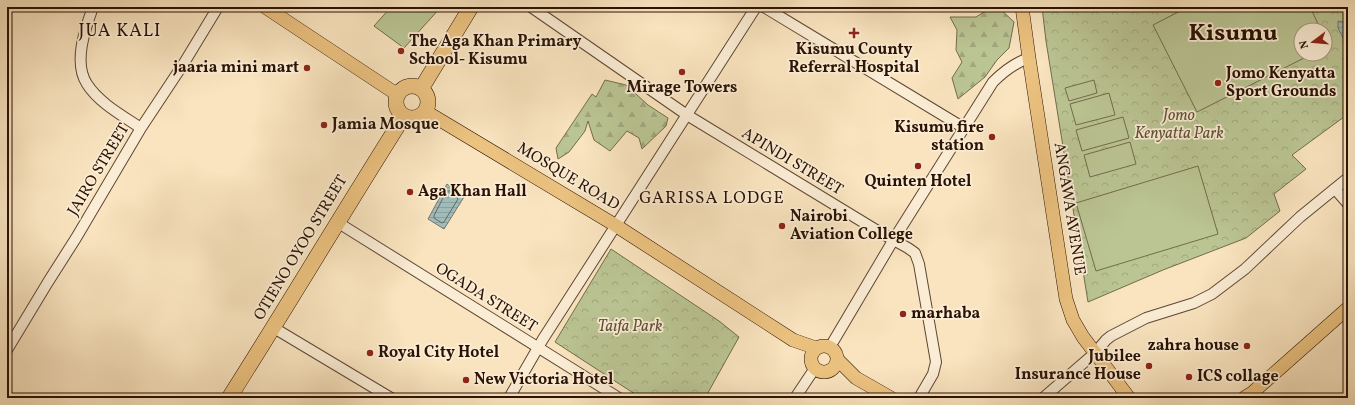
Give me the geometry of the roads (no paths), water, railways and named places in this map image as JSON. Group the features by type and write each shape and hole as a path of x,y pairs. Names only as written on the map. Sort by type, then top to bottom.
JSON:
{"highway":[{"path":"421,89 471,7"},
{"path":"411,86 421,89 427,99 425,111 415,117 409,118 404,116 399,112 396,106 398,94 401,90 411,86"},
{"name":"OTIENO OYOO STREET","path":"229,398 274,328 337,222 404,116"}],"main road":[{"path":"265,7 398,94"},
{"name":"ANGAWA AVENUE","path":"1022,7 1028,58 1066,299 1076,326 1129,398"},
{"name":"MOSQUE ROAD","path":"425,111 615,225 793,340 814,358"},
{"path":"1252,397 1348,308"},
{"path":"1252,397 1348,320"},
{"path":"837,359 835,366 830,370 822,372 814,358 825,345 830,347 835,352 837,359 856,378"},
{"path":"830,370 856,378 891,398"}],"street":[{"path":"93,7 81,49 81,68 86,83 96,95 141,128"},
{"name":"JAIRO STREET","path":"7,350 141,128 184,63 218,7"},
{"name":"APINDI STREET","path":"531,7 687,115 915,253 920,264 936,362 933,374 919,398"},
{"path":"509,398 538,348 615,225 756,7"},
{"path":"764,7 964,128"},
{"path":"830,347 894,239 993,82 1004,71 1017,62 1028,58"},
{"path":"1043,398 1095,353 1111,336 1146,318 1194,303 1212,294 1245,269 1300,217 1348,178"},
{"path":"1335,189 1348,204"},
{"name":"OGADA STREET","path":"337,222 619,398"},
{"path":"274,328 391,398"},
{"path":"794,398 814,358"}],"water":[{"path":"1338,21 1348,23 1348,48 1338,28"},
{"path":"447,184 464,197 444,229 428,219"}],"place":[{"name":"Kisumu County Referral Hospital","path":"854,33"},
{"name":"The Aga Khan Primary School- Kisumu","path":"401,51"},
{"name":"jaaria mini mart","path":"307,68"},
{"name":"Mirage Towers","path":"682,72"},
{"name":"Jomo Kenyatta Sport Grounds","path":"1218,83"},
{"name":"Jamia Mosque","path":"324,125"},
{"name":"Kisumu fire station","path":"992,137"},
{"name":"Quinten Hotel","path":"918,166"},
{"name":"Aga Khan Hall","path":"410,192"},
{"name":"Nairobi Aviation College","path":"782,226"},
{"name":"marhaba","path":"903,314"},
{"name":"zahra house","path":"1247,346"},
{"name":"Royal City Hotel","path":"370,353"},
{"name":"Jubilee Insurance House","path":"1149,366"},
{"name":"ICS collage","path":"1189,377"},
{"name":"New Victoria Hotel","path":"466,380"}],"district":[{"name":"JUA KALI","path":"120,31"},
{"name":"Kisumu","path":"1233,34"},
{"name":"GARISSA LODGE","path":"712,198"}],"park label":[{"name":"Jomo Kenyatta Park","path":"1179,125"},
{"name":"Taifa Park","path":"630,327"}]}
